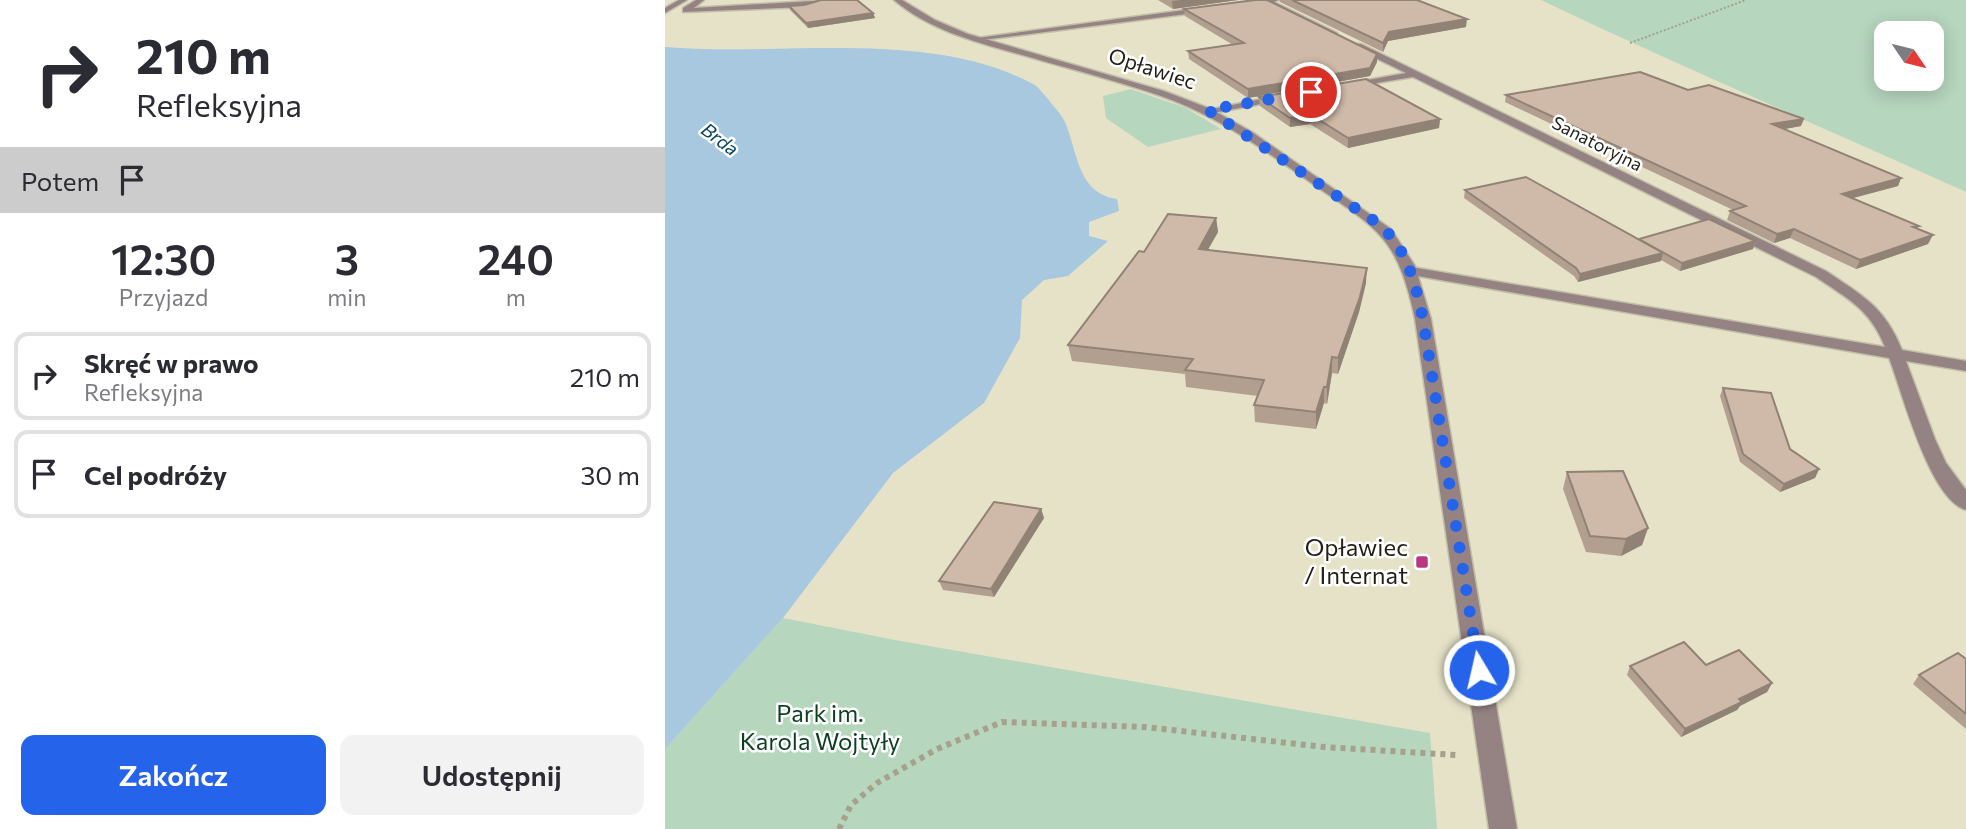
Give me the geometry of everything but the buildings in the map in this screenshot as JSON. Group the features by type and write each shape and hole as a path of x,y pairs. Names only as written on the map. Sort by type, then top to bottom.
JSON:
{"street":[{"path":"665,11 684,0"},
{"path":"701,0 686,10 805,5 826,0"},
{"name":"Opławiec","path":"898,0 939,25 974,39 1151,90 1208,110 1376,222 1396,242 1411,271 1423,319 1503,829"},
{"name":"Sanatoryjna","path":"1266,1 1821,274 1857,298 1879,318 1925,436 1952,490 1966,503"},
{"path":"974,39 1213,8"},
{"path":"1331,89 1413,74"},
{"path":"1208,110 1290,96"},
{"path":"1411,271 1966,366"}],"path":[{"path":"1630,43 1746,0"},
{"path":"839,829 851,805 877,783 937,750 1002,722 1145,727 1324,747 1492,757"}],"green space":[{"path":"1541,0 1966,0 1966,192"},
{"path":"1131,89 1186,108 1221,129 1148,147 1106,118 1103,96"},
{"name":"Park im. Karola Wojtyły","path":"783,618 1430,733 1437,829 665,829 665,749"}],"water":[{"name":"Brda","path":"665,47 901,50 947,56 992,67 1033,84 1041,91 1064,120 1086,179 1093,188 1117,199 1119,211 1089,222 1089,236 1108,241 1068,276 1044,280 1022,300 1020,338 984,403 893,473 783,618 665,749"}],"place":[{"name":"Opławiec / Internat","path":"1422,562"}],"route":[{"path":"1311,92 1208,110 1248,134 1388,231 1411,271 1423,319 1479,670"}]}
